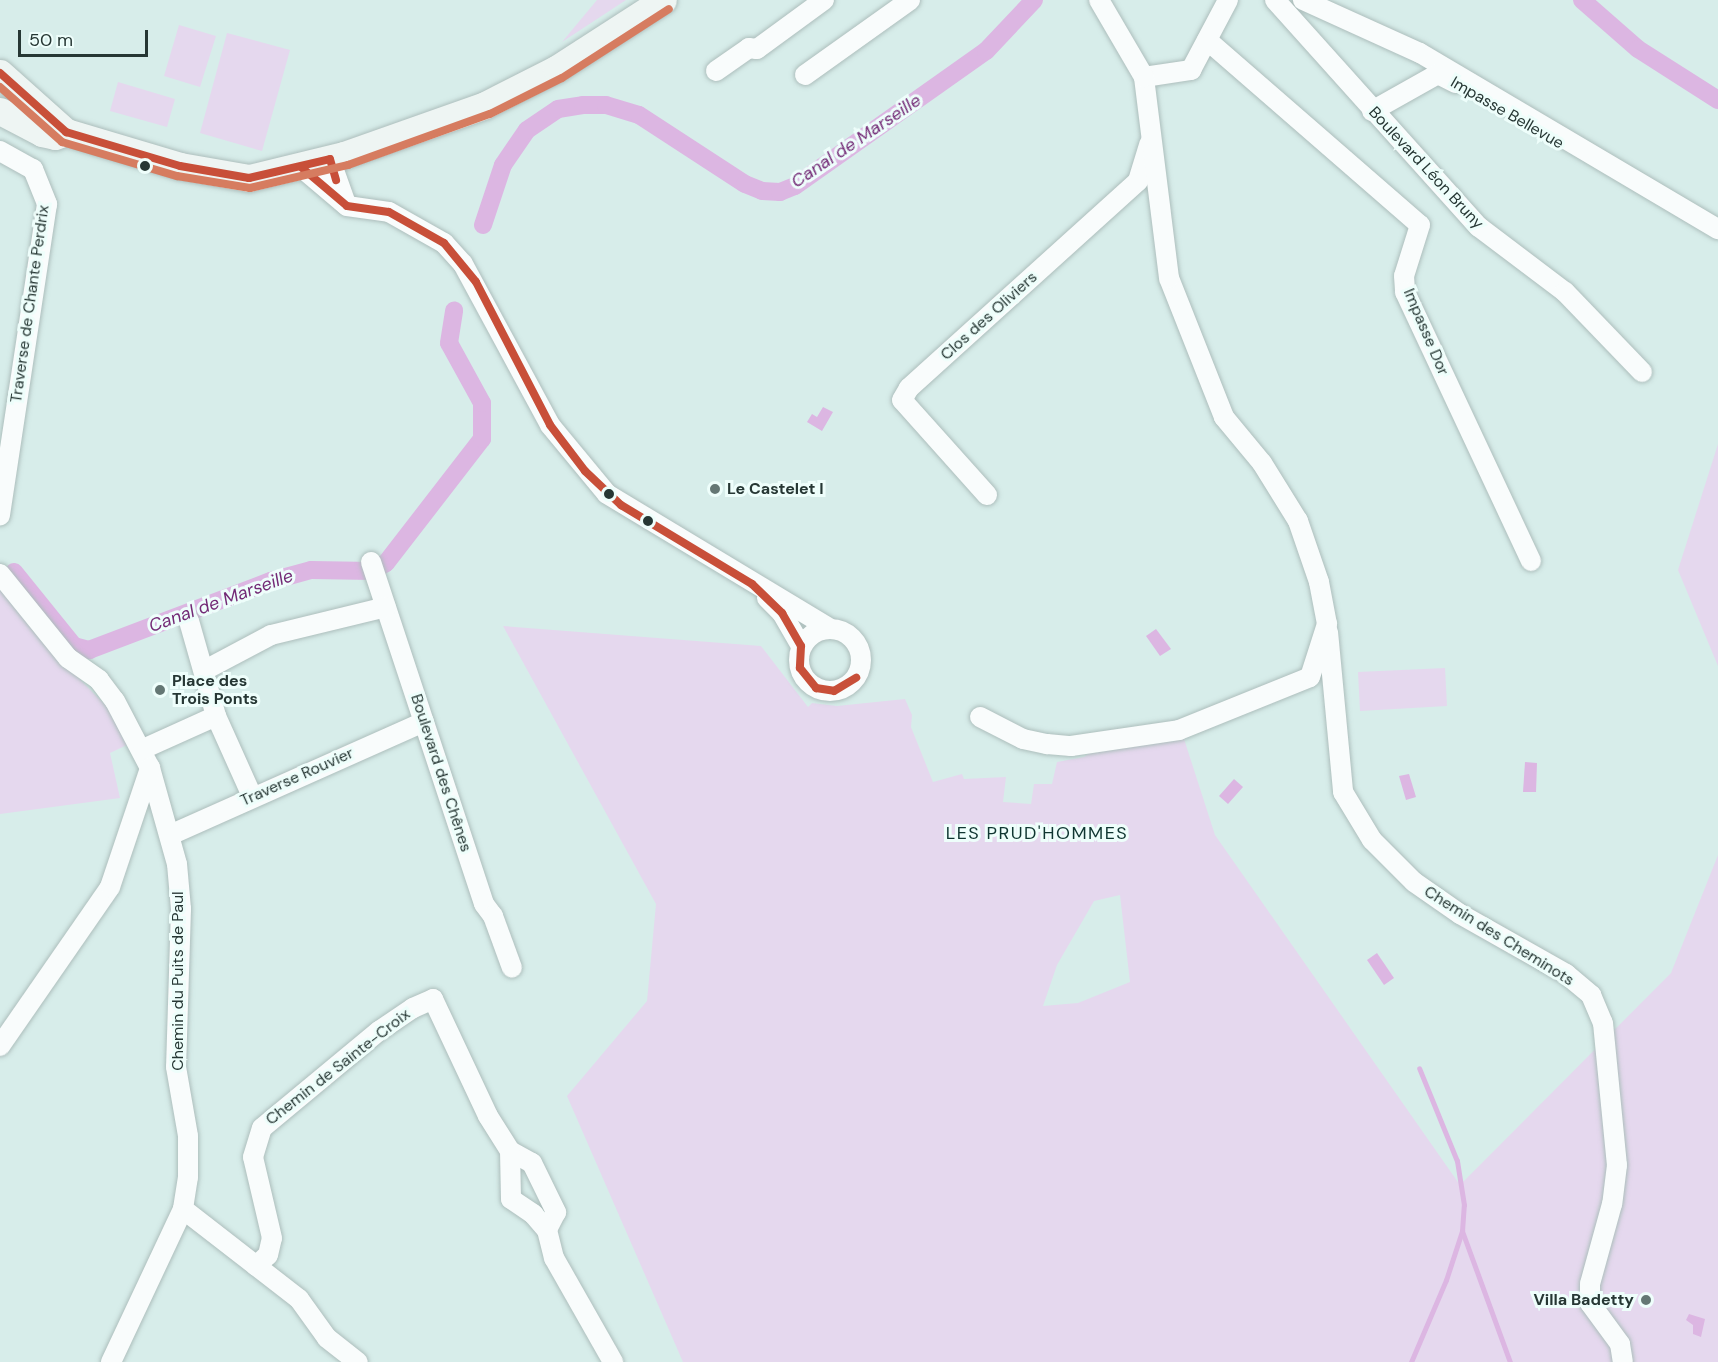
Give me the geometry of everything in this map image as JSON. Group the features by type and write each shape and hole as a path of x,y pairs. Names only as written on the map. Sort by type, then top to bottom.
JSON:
{"street":[{"path":"716,71 749,48 757,49 824,0"},
{"path":"805,75 910,0"},
{"path":"1099,0 1144,77 1191,70 1228,0"},
{"name":"Boulevard Léon Bruny","path":"1275,0 1372,111 1479,227 1565,292 1642,372"},
{"path":"1303,0 1420,53 1718,229"},
{"path":"0,72 66,132 180,166 249,178 330,159 444,123 556,69 660,1"},
{"name":"Impasse Dor","path":"1207,40 1420,225 1404,276 1405,292 1531,561"},
{"name":"Impasse Bellevue","path":"1372,111 1438,74 1484,97 1641,194"},
{"name":"Chemin des Cheminots","path":"1144,77 1169,278 1182,302 1224,417 1262,463 1298,521 1319,582 1327,624 1343,792 1372,840 1423,888 1518,949 1566,974 1591,994 1603,1023 1617,1165 1612,1204 1590,1284 1590,1303 1620,1344 1623,1362"},
{"path":"0,111 42,133 55,136 66,132"},
{"name":"Clos des Oliviers","path":"987,495 902,400 909,388 1138,181 1151,135"},
{"name":"Traverse de Chante Perdrix","path":"0,152 33,169 46,204 0,515"},
{"path":"330,159 347,207"},
{"path":"301,167 347,207 390,212 444,243 476,282 550,425 585,471 621,505 829,628 850,635 861,655 856,678 845,687 822,690 806,680 800,668 801,646 782,613 752,584"},
{"name":"Boulevard des Chênes","path":"373,569 484,904 494,916 512,968"},
{"path":"0,574 68,658 99,680 143,749 216,716"},
{"path":"205,670 271,635 386,607"},
{"path":"189,621 205,670 216,716 252,796"},
{"path":"980,717 1023,739 1071,746 1179,730 1310,677 1327,624"},
{"path":"801,646 815,632 829,628"},
{"name":"Traverse Rouvier","path":"170,835 252,796 424,722"},
{"name":"Chemin du Puits de Paul","path":"111,1362 183,1209 188,1136 176,1067 181,909 170,835 143,749"},
{"path":"0,1046 110,887 150,768"},
{"name":"Chemin de Sainte-Croix","path":"256,1266 268,1255 272,1238 253,1157 261,1128 413,1008 433,999 488,1116 510,1150"},
{"path":"510,1150 532,1163 556,1212 547,1230"},
{"path":"510,1150 511,1199 533,1214 547,1230 554,1258 613,1362"},
{"path":"183,1209 299,1299 327,1338 358,1362"}],"shaded area":[{"path":"597,0 626,0 562,42"},
{"path":"179,25 216,36 200,87 164,76"},
{"path":"227,33 290,50 262,151 200,133"},
{"path":"118,82 175,99 167,127 110,111"},
{"path":"823,407 833,412 822,431 807,422 812,414 817,417"},
{"path":"1718,444 1718,666 1678,570"},
{"path":"0,589 54,653 120,720 131,743 110,753 120,798 0,814"},
{"path":"503,626 761,646 808,707 812,703 837,706 905,699 912,715 911,727 933,782 962,774 964,779 1006,777 1003,802 1031,804 1034,784 1052,784 1057,762 1084,757 1099,746 1184,739 1215,835 1460,1185 1671,973 1718,855 1718,1362 683,1362 567,1096 647,1001 656,904","holes":["1120,895 1130,982 1078,1003 1043,1006 1057,965 1094,901"]},
{"path":"1156,629 1171,649 1160,656 1146,636"},
{"path":"1445,668 1447,706 1360,711 1358,672"},
{"path":"1525,762 1537,763 1536,792 1523,792"},
{"path":"1409,774 1416,797 1406,800 1399,776"},
{"path":"1234,779 1243,787 1228,804 1219,796"},
{"path":"1377,953 1394,978 1384,985 1367,960"},
{"path":"1689,1314 1705,1319 1701,1337 1693,1334 1693,1325 1686,1320"}],"waterway":[{"name":"Canal de Marseille","path":"483,225 503,165 527,130 558,109 583,105 606,105 639,115 745,184 762,191 780,192 795,186 986,51 1034,0"},
{"name":"Canal de Marseille","path":"1582,0 1638,49 1718,100"},
{"name":"Canal de Marseille","path":"14,572 74,646 89,650 271,581 311,570 373,571 386,563 482,439 482,403 449,343 454,310"},
{"path":"1411,1362 1446,1280 1462,1231 1464,1205 1457,1161 1419,1068"},
{"path":"1462,1231 1510,1362"}],"transit line":[{"path":"0,87 62,142 177,176 250,188 348,165 490,114 562,78 669,9"},
{"path":"0,73 66,132 180,166 249,178 330,159 336,180"},
{"path":"301,167 347,206 389,212 444,243 476,282 550,425 585,471 621,505 752,584 782,613 801,646 800,668 816,688 834,691 856,678"}],"place":[{"name":"Le Castelet I","path":"715,489"},
{"name":"Place des Trois Ponts","path":"160,690"},
{"name":"Villa Badetty","path":"1646,1300"}],"district":[{"name":"LES PRUD'HOMMES","path":"1037,833"}]}
